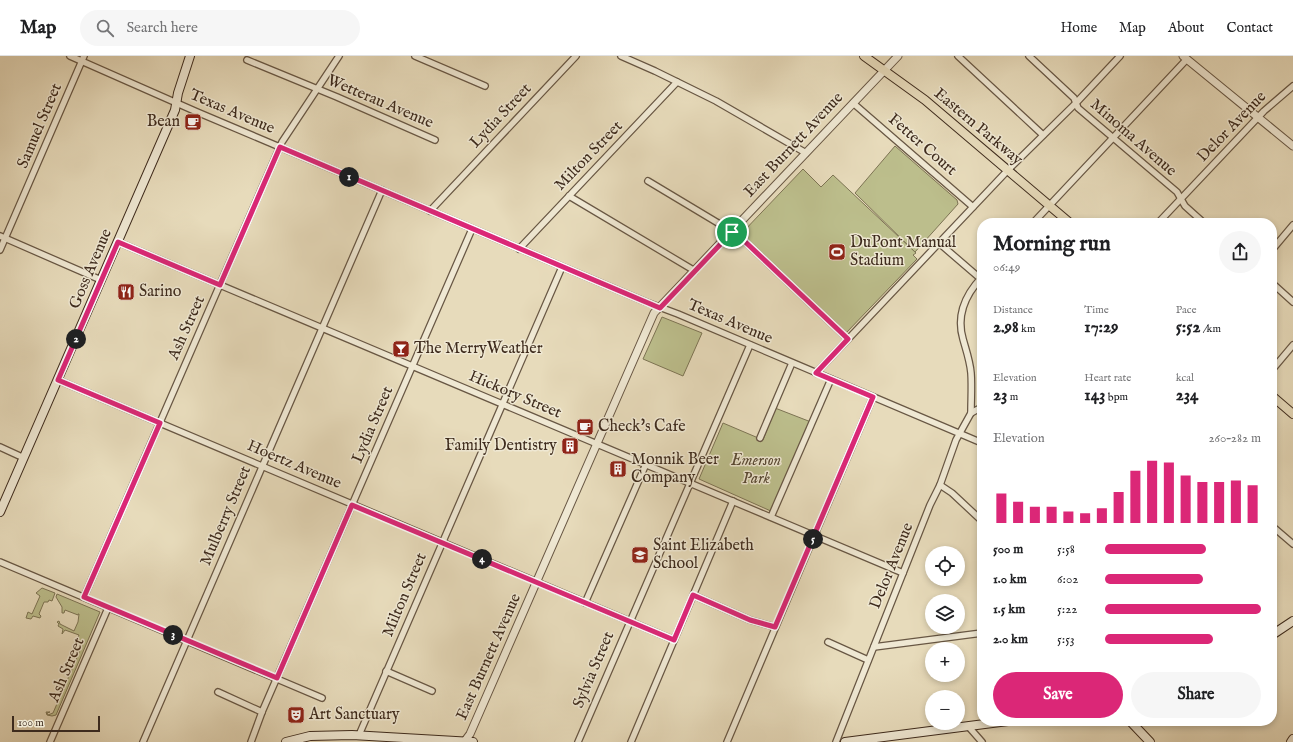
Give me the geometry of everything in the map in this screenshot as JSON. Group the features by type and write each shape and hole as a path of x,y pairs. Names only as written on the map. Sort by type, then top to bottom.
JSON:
{"main road":[{"name":"Goss Avenue","path":"0,512 175,110 178,93 190,56"},
{"name":"Eastern Parkway","path":"864,56 925,100 1064,218"},
{"path":"1277,400 1293,414"},
{"path":"1277,632 1293,621"},
{"path":"845,742 900,739 977,725"},
{"path":"1135,726 1149,742"},
{"path":"286,742 310,736 359,735 467,742"}],"street":[{"name":"Texas Avenue","path":"70,56 83,59 176,102 519,249 977,441"},
{"name":"Ash Street","path":"84,597 280,147 339,56"},
{"path":"415,56 485,86"},
{"name":"Lydia Street","path":"430,211 576,56"},
{"path":"621,56 726,107 806,153"},
{"name":"East Burnett Avenue","path":"467,742 654,313 898,56"},
{"path":"958,56 1043,135"},
{"name":"Minoma Avenue","path":"1029,56 1074,98 1078,108 1177,192 1184,206 1198,218"},
{"path":"816,373 1008,170 1076,103 1120,56"},
{"path":"1038,218 1113,138 1185,58 1293,146"},
{"name":"Samuel Street","path":"0,250 2,238 83,59"},
{"name":"Wetterau Avenue","path":"247,60 435,140"},
{"name":"Milton Street","path":"519,249 677,82"},
{"name":"Delor Avenue","path":"1163,218 1258,118 1293,86"},
{"name":"Fetter Court","path":"853,103 973,208"},
{"path":"648,181 738,235 848,339"},
{"name":"Mulberry Street","path":"143,742 382,190"},
{"path":"569,196 695,271"},
{"path":"1277,244 1293,225"},
{"name":"Lydia Street","path":"251,742 262,712 472,229"},
{"path":"2,238 101,280"},
{"name":"Hickory Street","path":"118,242 903,573"},
{"path":"939,243 977,275"},
{"name":"Milton Street","path":"359,735 562,267"},
{"path":"977,285 967,297 960,319 961,333 971,372 971,413 977,410"},
{"path":"1277,288 1293,302"},
{"name":"Sylvia Street","path":"578,742 750,345"},
{"path":"1277,364 1293,346"},
{"path":"760,438 792,363"},
{"name":"Hoertz Avenue","path":"58,380 674,640"},
{"path":"772,517 831,380"},
{"path":"727,742 873,397"},
{"name":"Delor Avenue","path":"836,742 930,505 940,485 956,440 971,413"},
{"path":"0,447 24,458"},
{"path":"585,603 646,464"},
{"path":"940,485 952,493 977,516"},
{"path":"631,742 733,501"},
{"path":"1277,530 1293,544"},
{"path":"0,562 322,698"},
{"path":"693,595 750,620 775,627"},
{"name":"Ash Street","path":"50,742 108,608"},
{"path":"874,647 977,634"},
{"path":"828,642 868,660"},
{"path":"386,671 432,691"},
{"path":"218,692 262,712"},
{"path":"968,726 982,742"}],"green space":[{"path":"895,146 957,200 958,204 915,252 855,193"},
{"name":"DuPont Manual Stadium","path":"803,169 821,187 833,175 916,253 913,255 917,259 846,333 741,234"},
{"path":"662,317 702,333 683,376 643,359"},
{"name":"Emerson Park","path":"775,408 811,422 773,512 699,479 723,423 763,440"},
{"path":"42,588 55,593 52,601 49,600 48,602 44,602 39,614 41,616 40,618 33,616 31,619 26,618 28,612 32,614 40,596 36,593"},
{"path":"57,594 100,612 56,715 52,716 47,715 46,712 50,712 47,713 48,715 53,713 81,648 76,642 79,635 65,630 62,634 63,629 58,626 59,624 57,622 59,621 60,624 74,631 78,622 79,614 78,615 65,610 64,613 62,613 62,607 56,597"}],"place":[{"name":"Bean","path":"193,122"},
{"name":"DuPont Manual Stadium","path":"837,252"},
{"name":"Sarino","path":"126,292"},
{"name":"The MerryWeather","path":"401,349"},
{"name":"Check's Cafe","path":"585,427"},
{"name":"Family Dentistry","path":"570,446"},
{"name":"Monnik Beer Company","path":"618,469"},
{"name":"Saint Elizabeth School","path":"640,555"},
{"name":"Art Sanctuary","path":"296,715"}],"route":[{"path":"280,147 660,308 732,232 738,235 848,339 816,373 873,397 775,627 750,620 693,595 674,640 352,505 277,678 84,597 160,423 58,380 108,264 118,242 220,285 280,147"}]}
